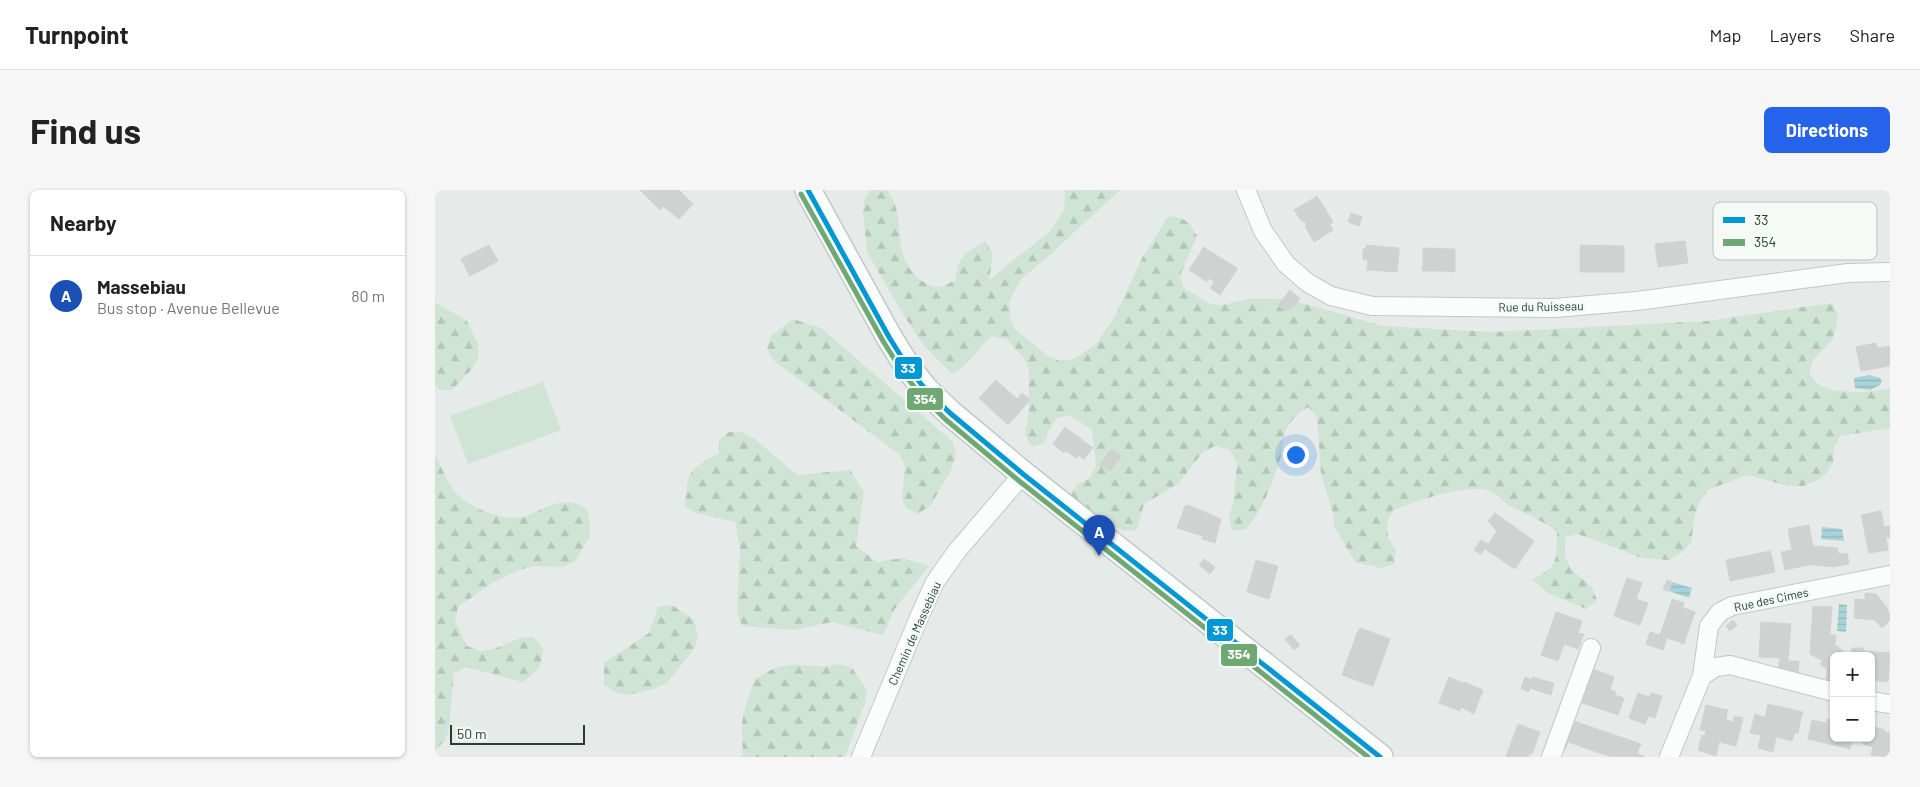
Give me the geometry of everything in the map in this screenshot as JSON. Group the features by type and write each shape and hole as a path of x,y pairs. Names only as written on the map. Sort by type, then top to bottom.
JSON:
{"main road":[{"path":"808,190 889,337 909,369 950,413 1023,474 1379,757"}],"street":[{"name":"Rue du Ruisseau","path":"1246,190 1263,231 1287,264 1308,283 1331,296 1372,306 1555,308 1637,301 1848,273 1890,272"},
{"name":"Chemin de Massebiau","path":"861,757 935,582 957,551 1023,474"},
{"name":"Rue des Cimes","path":"1669,757 1702,676 1709,626 1720,612 1732,606 1890,575"},
{"path":"1551,757 1591,648"},
{"path":"1702,676 1716,668 1730,666 1830,691"},
{"path":"1875,702 1890,704"}],"green space":[{"path":"871,190 887,190 894,201 902,251 907,263 914,274 927,284 938,287 956,279 958,265 964,256 985,241 993,254 989,281 1050,232 1064,210 1065,190 1120,190 1021,279 1009,302 1010,317 1015,329 1048,356 1060,361 1074,359 1096,344 1114,318 1141,260 1168,216 1186,221 1197,236 1180,276 1184,288 1208,303 1221,305 1249,299 1288,299 1383,326 1493,332 1707,321 1832,303 1838,315 1832,341 1813,360 1809,373 1818,384 1835,390 1864,392 1890,389 1890,428 1840,436 1834,448 1833,462 1826,474 1816,481 1803,486 1788,486 1747,475 1708,490 1700,501 1695,515 1691,543 1681,553 1669,560 1642,558 1578,534 1565,537 1565,556 1571,569 1592,587 1597,600 1586,609 1547,593 1532,579 1548,570 1555,561 1557,532 1489,491 1468,489 1455,491 1393,510 1387,523 1388,538 1396,550 1394,564 1381,568 1355,562 1334,526 1333,514 1321,474 1317,417 1308,407 1295,417 1286,430 1282,454 1271,485 1257,514 1245,530 1232,530 1229,517 1233,504 1237,463 1230,450 1215,446 1203,452 1178,484 1144,504 1137,530 1124,531 1100,520 1078,505 1070,494 1078,484 1090,478 1096,466 1092,430 1070,415 1057,418 1049,430 1045,443 1032,447 1025,435 1029,409 1029,370 1024,358 1006,339 992,336 963,366 952,374 924,346 901,311 867,252 863,213 864,200"},
{"path":"435,302 467,321 478,344 478,359 471,370 452,390 439,390 435,386"},
{"path":"793,319 821,328 953,442 956,456 951,470 930,506 918,514 906,508 902,498 905,467 900,455 773,360 767,348 771,336"},
{"path":"543,382 561,430 468,464 450,416"},
{"path":"729,432 742,432 755,439 797,475 850,470 864,492 856,546 877,562 903,558 929,566 894,610 883,635 832,622 794,630 742,626 737,613 740,549 735,522 696,513 685,506 687,485 691,473 695,468 719,453 719,440"},
{"path":"435,454 455,492 461,498 488,513 518,518 549,506 571,502 587,509 590,523 589,537 576,561 563,567 535,566 519,570 494,582 458,607 455,620 467,646 481,651 494,649 520,638 533,637 543,648 542,655 538,668 522,682 466,667 454,673 449,729 445,741 435,750"},
{"path":"672,605 694,620 698,636 694,649 667,683 654,689 628,695 615,692 604,685 604,663 649,633 658,607"},
{"path":"839,664 852,668 867,690 865,703 845,757 740,757 742,756 744,712 755,679 770,670 783,666 826,666"}],"water":[{"path":"1869,375 1880,378 1882,381 1880,385 1870,390 1855,388 1854,378"},
{"path":"1822,527 1842,529 1844,541 1821,539"},
{"path":"1672,582 1692,588 1689,598 1669,591"},
{"path":"1839,604 1847,605 1846,632 1837,631"}],"building":[{"path":"640,190 679,190 693,204 679,219 663,206 660,210"},
{"path":"1317,196 1333,222 1330,224 1314,198"},
{"path":"1314,198 1333,230 1314,242 1305,226 1307,225 1304,221 1302,222 1294,210"},
{"path":"1351,213 1362,217 1359,226 1348,222"},
{"path":"1685,241 1688,263 1658,267 1655,244"},
{"path":"489,245 498,261 470,276 461,259"},
{"path":"1366,245 1388,247 1388,251 1399,252 1397,272 1367,270 1368,260 1363,260 1363,249 1366,249"},
{"path":"1580,245 1624,246 1624,272 1580,272"},
{"path":"1203,247 1237,268 1236,271 1220,260 1218,263 1201,252"},
{"path":"1388,247 1399,248 1399,252 1388,251"},
{"path":"1423,248 1455,249 1455,272 1443,271 1444,268 1423,267"},
{"path":"1201,252 1218,263 1220,260 1236,271 1220,295 1210,288 1214,282 1209,278 1207,282 1189,270"},
{"path":"1422,267 1444,268 1443,271 1422,271"},
{"path":"1290,290 1300,299 1292,308 1285,311 1278,305"},
{"path":"1876,343 1877,348 1890,346 1890,366 1861,371 1856,347"},
{"path":"996,380 1017,399 1022,393 1030,400 1008,425 979,398"},
{"path":"1065,427 1093,448 1084,459 1078,455 1076,458 1065,450 1064,453 1053,444"},
{"path":"1111,449 1121,456 1110,471 1100,465"},
{"path":"1186,505 1193,507 1191,511 1184,509"},
{"path":"1193,507 1221,519 1215,543 1202,539 1203,536 1177,528 1184,509 1191,511"},
{"path":"1881,511 1884,527 1890,526 1890,537 1886,538 1888,550 1869,553 1861,515"},
{"path":"1495,513 1534,541 1515,569 1485,549 1497,531 1488,521"},
{"path":"1809,525 1813,546 1837,548 1839,554 1847,553 1849,564 1833,567 1815,565 1814,560 1807,561 1808,565 1785,570 1781,552 1792,550 1788,529"},
{"path":"1481,540 1488,544 1481,554 1474,550"},
{"path":"1770,551 1771,554 1746,559 1746,556"},
{"path":"1771,554 1775,572 1730,581 1726,560 1746,556 1746,559"},
{"path":"1204,559 1215,567 1210,574 1199,565"},
{"path":"1256,560 1278,566 1269,599 1247,592"},
{"path":"1814,560 1815,565 1808,565 1807,561"},
{"path":"1627,578 1642,583 1636,599 1648,603 1640,625 1614,616"},
{"path":"1667,580 1672,582 1669,591 1663,590"},
{"path":"1865,593 1876,594 1872,597 1865,597"},
{"path":"1876,594 1890,614 1890,620 1882,628 1875,620 1854,618 1855,599 1865,600 1865,597 1872,597"},
{"path":"1672,599 1684,603 1683,607 1671,603"},
{"path":"1671,603 1695,612 1687,634 1682,633 1679,642 1667,638 1663,650 1646,644 1650,632 1660,635"},
{"path":"1813,606 1832,607 1830,635 1836,635 1835,645 1830,652 1830,683 1826,682 1827,669 1820,664 1823,661 1810,654"},
{"path":"1556,612 1582,621 1577,637 1582,639 1578,649 1564,644 1558,661 1541,655"},
{"path":"1733,620 1737,625 1730,631 1726,626"},
{"path":"1761,622 1791,624 1788,661 1799,661 1798,676 1778,671 1780,658 1759,657"},
{"path":"1360,628 1390,639 1373,686 1367,684 1382,643 1357,633"},
{"path":"1357,633 1382,643 1367,684 1342,675"},
{"path":"1578,633 1584,634 1582,639 1577,637"},
{"path":"1682,633 1687,634 1684,644 1679,642"},
{"path":"1291,635 1300,645 1294,650 1285,639"},
{"path":"1835,645 1843,651 1842,652 1830,652"},
{"path":"1852,648 1863,648 1863,651 1890,653 1888,682 1875,680 1875,652 1852,652"},
{"path":"1593,669 1614,677 1610,690 1616,692 1615,695 1624,698 1618,715 1582,703"},
{"path":"1449,677 1480,691 1475,702 1478,703 1474,714 1461,707 1460,711 1439,703"},
{"path":"1525,677 1532,680 1532,677 1554,683 1551,695 1530,688 1529,692 1521,689"},
{"path":"1464,682 1483,690 1478,703 1475,702 1480,691 1463,684"},
{"path":"1638,693 1649,697 1651,693 1662,696 1655,718 1648,716 1645,724 1629,718"},
{"path":"1768,704 1803,712 1801,718 1774,712 1772,720 1765,718"},
{"path":"1706,705 1728,710 1727,713 1711,710 1710,715 1704,713"},
{"path":"1711,710 1727,713 1726,720 1733,722 1734,716 1743,718 1736,746 1719,742 1716,756 1698,750 1702,735 1705,736 1706,731 1700,730 1704,713 1710,715"},
{"path":"1774,712 1801,718 1798,733 1775,728 1773,736 1776,737 1773,752 1758,748 1761,735 1750,733 1755,714 1772,720"},
{"path":"1827,719 1830,720 1830,742 1852,742 1850,749 1808,739 1812,720 1826,723"},
{"path":"1574,721 1641,744 1637,753 1645,757 1612,757 1568,742 1565,750 1557,747 1563,729 1570,731"},
{"path":"1518,724 1540,732 1532,754 1530,753 1528,757 1506,757"},
{"path":"1875,727 1885,730 1884,732 1890,733 1890,757 1871,755 1873,747 1863,744 1863,742 1875,742"},
{"path":"1775,728 1795,732 1792,741 1773,736"}],"transit line":[{"name":"33","path":"808,190 889,337 909,369 926,390 950,413 1023,474 1380,757"},
{"name":"354","path":"801,194 883,341 903,373 921,395 945,419 1018,480 1368,757"}],"place":[{"name":"Massebiau","path":"1099,556"}]}
